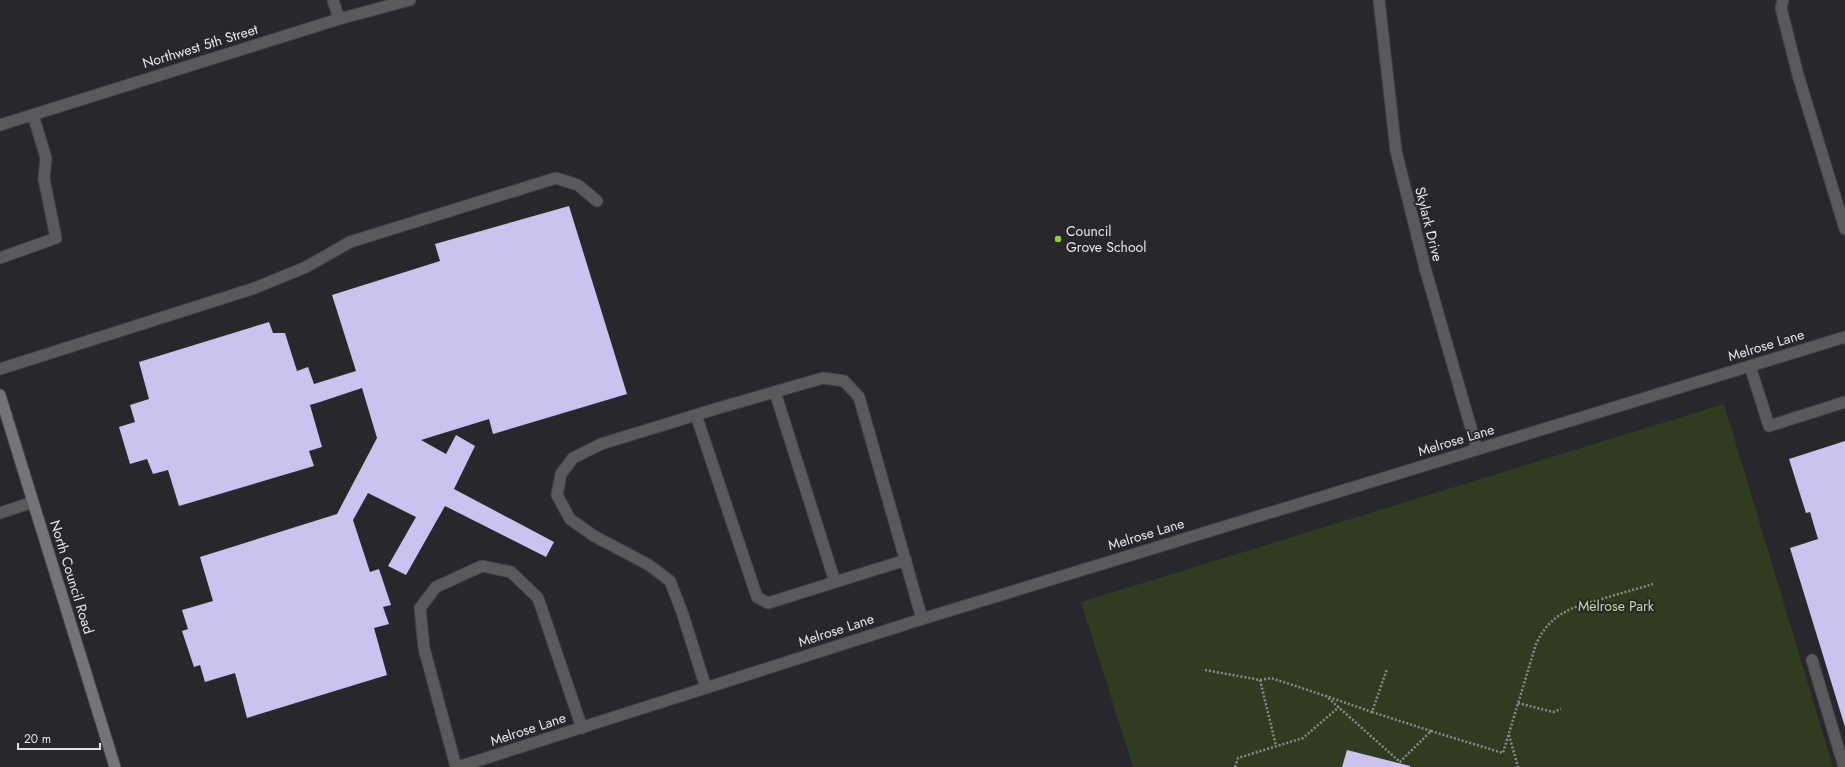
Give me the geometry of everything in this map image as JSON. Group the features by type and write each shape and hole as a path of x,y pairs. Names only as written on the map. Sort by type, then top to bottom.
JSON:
{"main road":[{"name":"North Council Road","path":"0,396 115,767"}],"street":[{"path":"333,0 339,19"},
{"name":"Northwest 5th Street","path":"0,125 339,19 410,0"},
{"name":"Skylark Drive","path":"1379,0 1396,152 1425,268 1477,449"},
{"path":"1782,0 1781,8 1798,75 1845,229"},
{"path":"0,258 56,238 44,179 46,158 33,114"},
{"path":"0,369 255,288 306,267 350,242 556,178 578,185 597,201"},
{"name":"Melrose Lane","path":"457,767 922,618 1845,337"},
{"path":"1750,366 1769,426 1845,402"},
{"path":"706,688 682,612 670,581 649,565 594,536 570,519 557,495 561,474 574,458 601,444 823,378 844,381 859,397 922,618"},
{"path":"775,392 835,582"},
{"path":"696,415 757,597 768,603 906,560"},
{"path":"0,512 33,502"},
{"path":"457,767 424,648 420,608 436,586 482,566 510,572 538,598 582,728"},
{"path":"1812,660 1844,767"}],"path":[{"path":"1206,670 1260,680 1271,678 1372,712 1503,753 1541,632 1557,616 1576,606 1653,584"},
{"path":"1372,712 1387,669"},
{"path":"1260,680 1276,746"},
{"path":"1326,696 1400,762 1431,731"},
{"path":"1518,703 1553,712 1561,709"},
{"path":"1235,767 1238,758 1303,738 1338,707"},
{"path":"1509,735 1518,767"}],"green space":[{"name":"Melrose Park","path":"1724,404 1833,767 1133,767 1081,602"}],"building":[{"path":"569,206 627,394 493,434 489,419 421,440 446,454 456,435 475,446 454,489 554,542 546,557 445,506 406,575 388,566 416,517 368,493 353,520 370,572 379,569 391,605 383,607 389,624 374,628 387,675 247,718 235,673 205,682 200,665 194,667 182,631 188,629 182,610 213,601 200,557 337,514 377,438 362,388 310,405 322,447 309,451 314,466 179,506 168,470 153,474 147,459 130,464 119,427 135,422 130,405 149,399 139,362 269,322 273,333 285,333 297,371 308,367 314,384 356,371 332,295 440,261 435,244"},
{"path":"1845,441 1845,727 1790,548 1818,539 1810,512 1806,513 1789,459"},
{"path":"1347,750 1410,766 1410,767 1342,767"}],"place":[{"name":"Council Grove School","path":"1058,239"}]}
